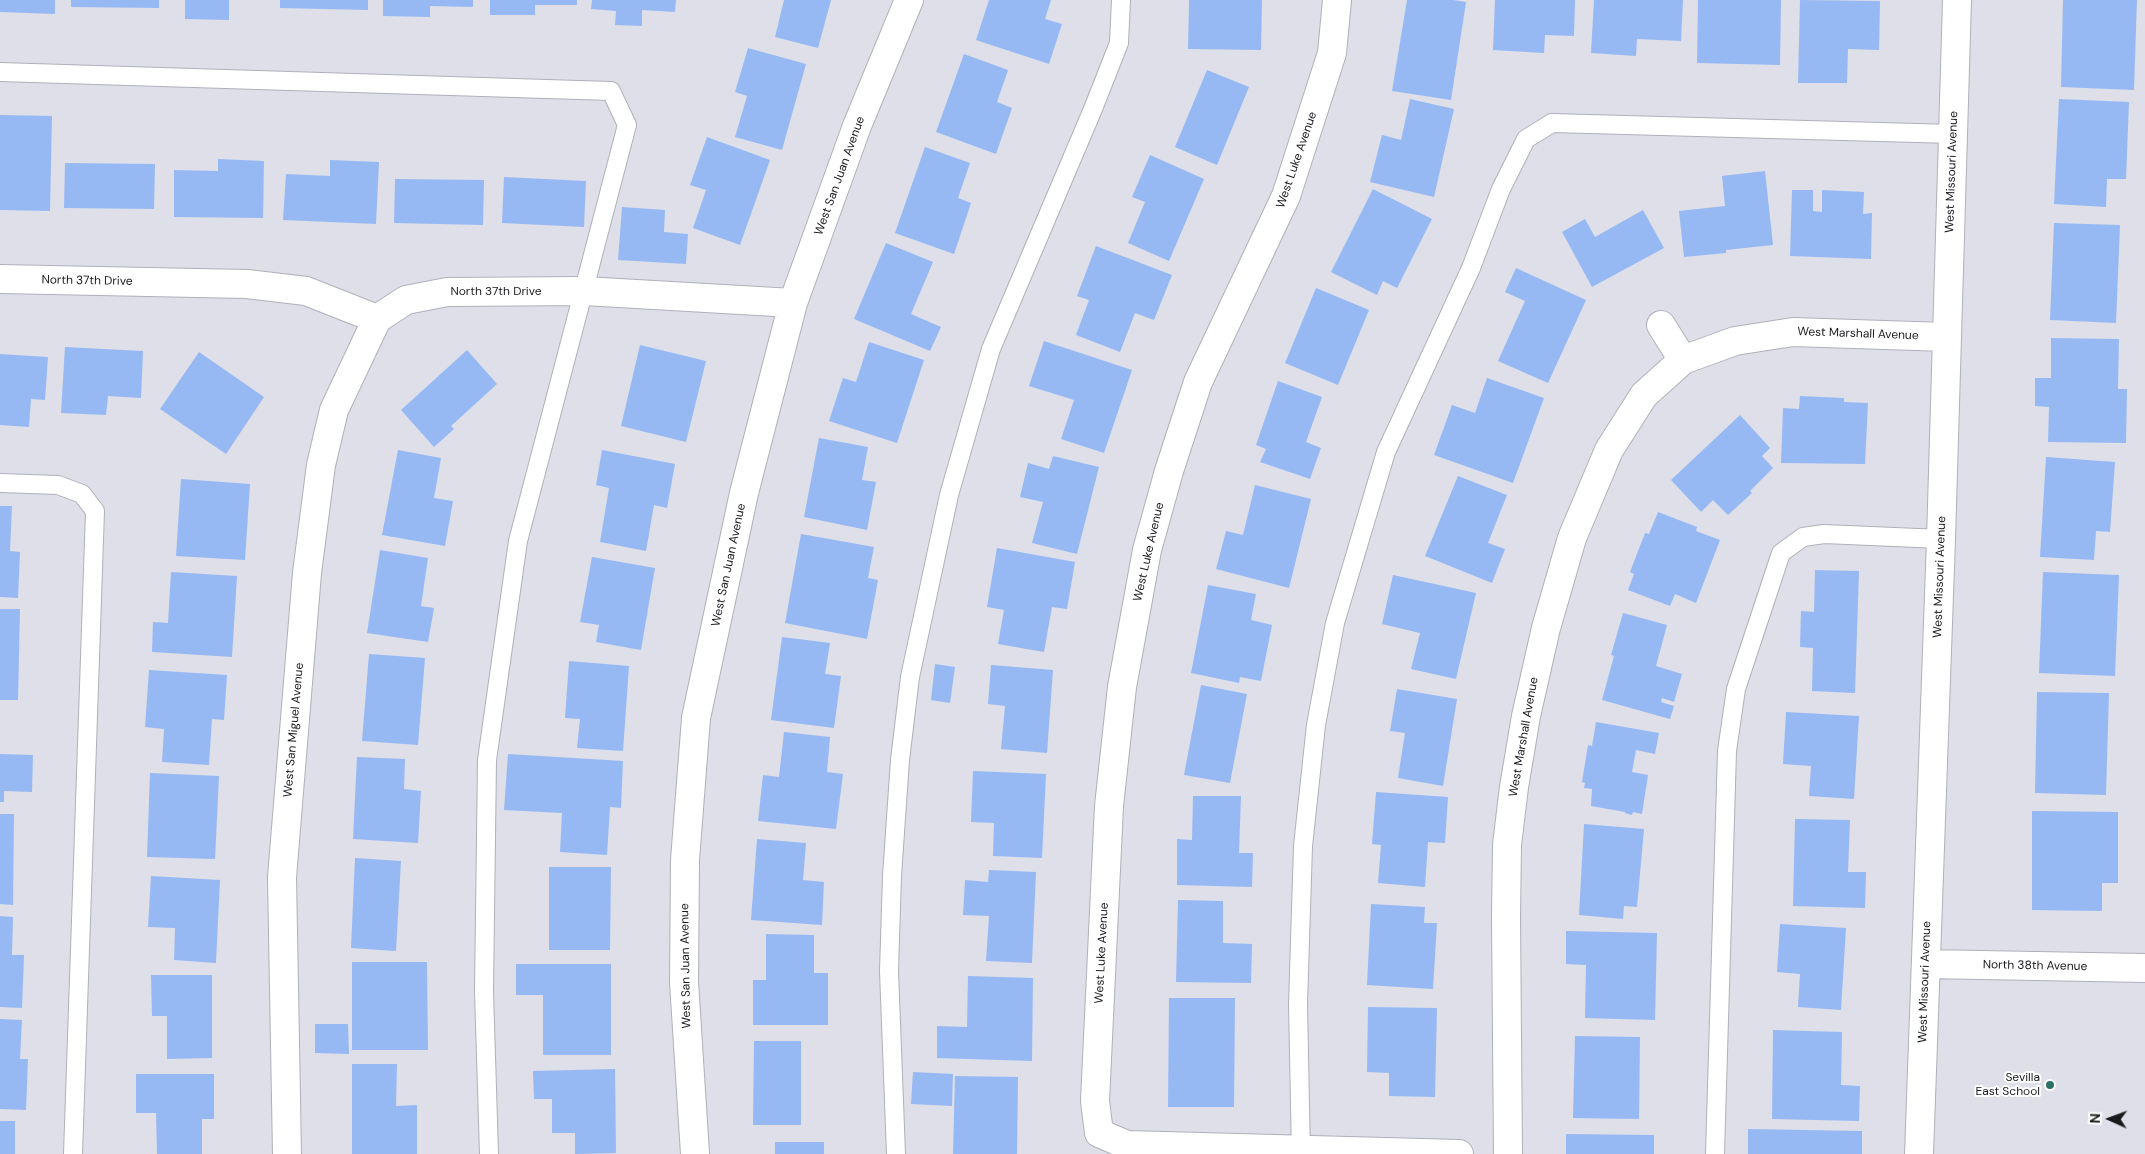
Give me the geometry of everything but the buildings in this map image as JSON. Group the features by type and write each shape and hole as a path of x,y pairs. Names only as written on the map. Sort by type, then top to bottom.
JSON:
{"street":[{"name":"West San Juan Avenue","path":"695,1154 684,982 685,860 696,718 744,493 793,304 857,126 908,0"},
{"name":"West Luke Avenue","path":"1300,1152 1127,1145 1099,1133 1095,1101 1109,806 1122,687 1147,550 1169,471 1198,382 1286,196 1332,53 1337,0"},
{"name":"West Missouri Avenue","path":"1919,1154 1941,539 1957,0"},
{"name":"North 37th Drive","path":"0,279 248,284 306,291 376,319 406,300 447,292 584,291 793,304"},
{"name":"West San Miguel Avenue","path":"287,1154 282,877 307,573 320,466 334,410 376,319"},
{"path":"1661,325 1683,360"},
{"name":"West Marshall Avenue","path":"1508,1154 1507,845 1514,787 1526,716 1546,628 1572,538 1609,450 1644,395 1683,360 1736,341 1793,332 1946,337"},
{"name":"North 38th Avenue","path":"1926,964 2145,968"},
{"path":"1300,1152 1459,1154"}],"lane":[{"path":"896,1154 889,971 892,876 900,760 910,677 949,495 991,349 1119,43 1121,0"},
{"path":"0,72 611,91 627,125 518,541 487,760 484,991 489,1154"},
{"path":"1300,1152 1298,1004 1303,846 1316,725 1335,623 1386,452 1471,268 1501,189 1526,139 1552,123 1953,134"},
{"path":"0,483 58,485 82,494 95,511 72,1154"},
{"path":"1715,1154 1727,752 1736,689 1781,553 1804,537 1824,534 1941,539"}],"place":[{"name":"Sevilla East School","path":"2050,1085"}]}
